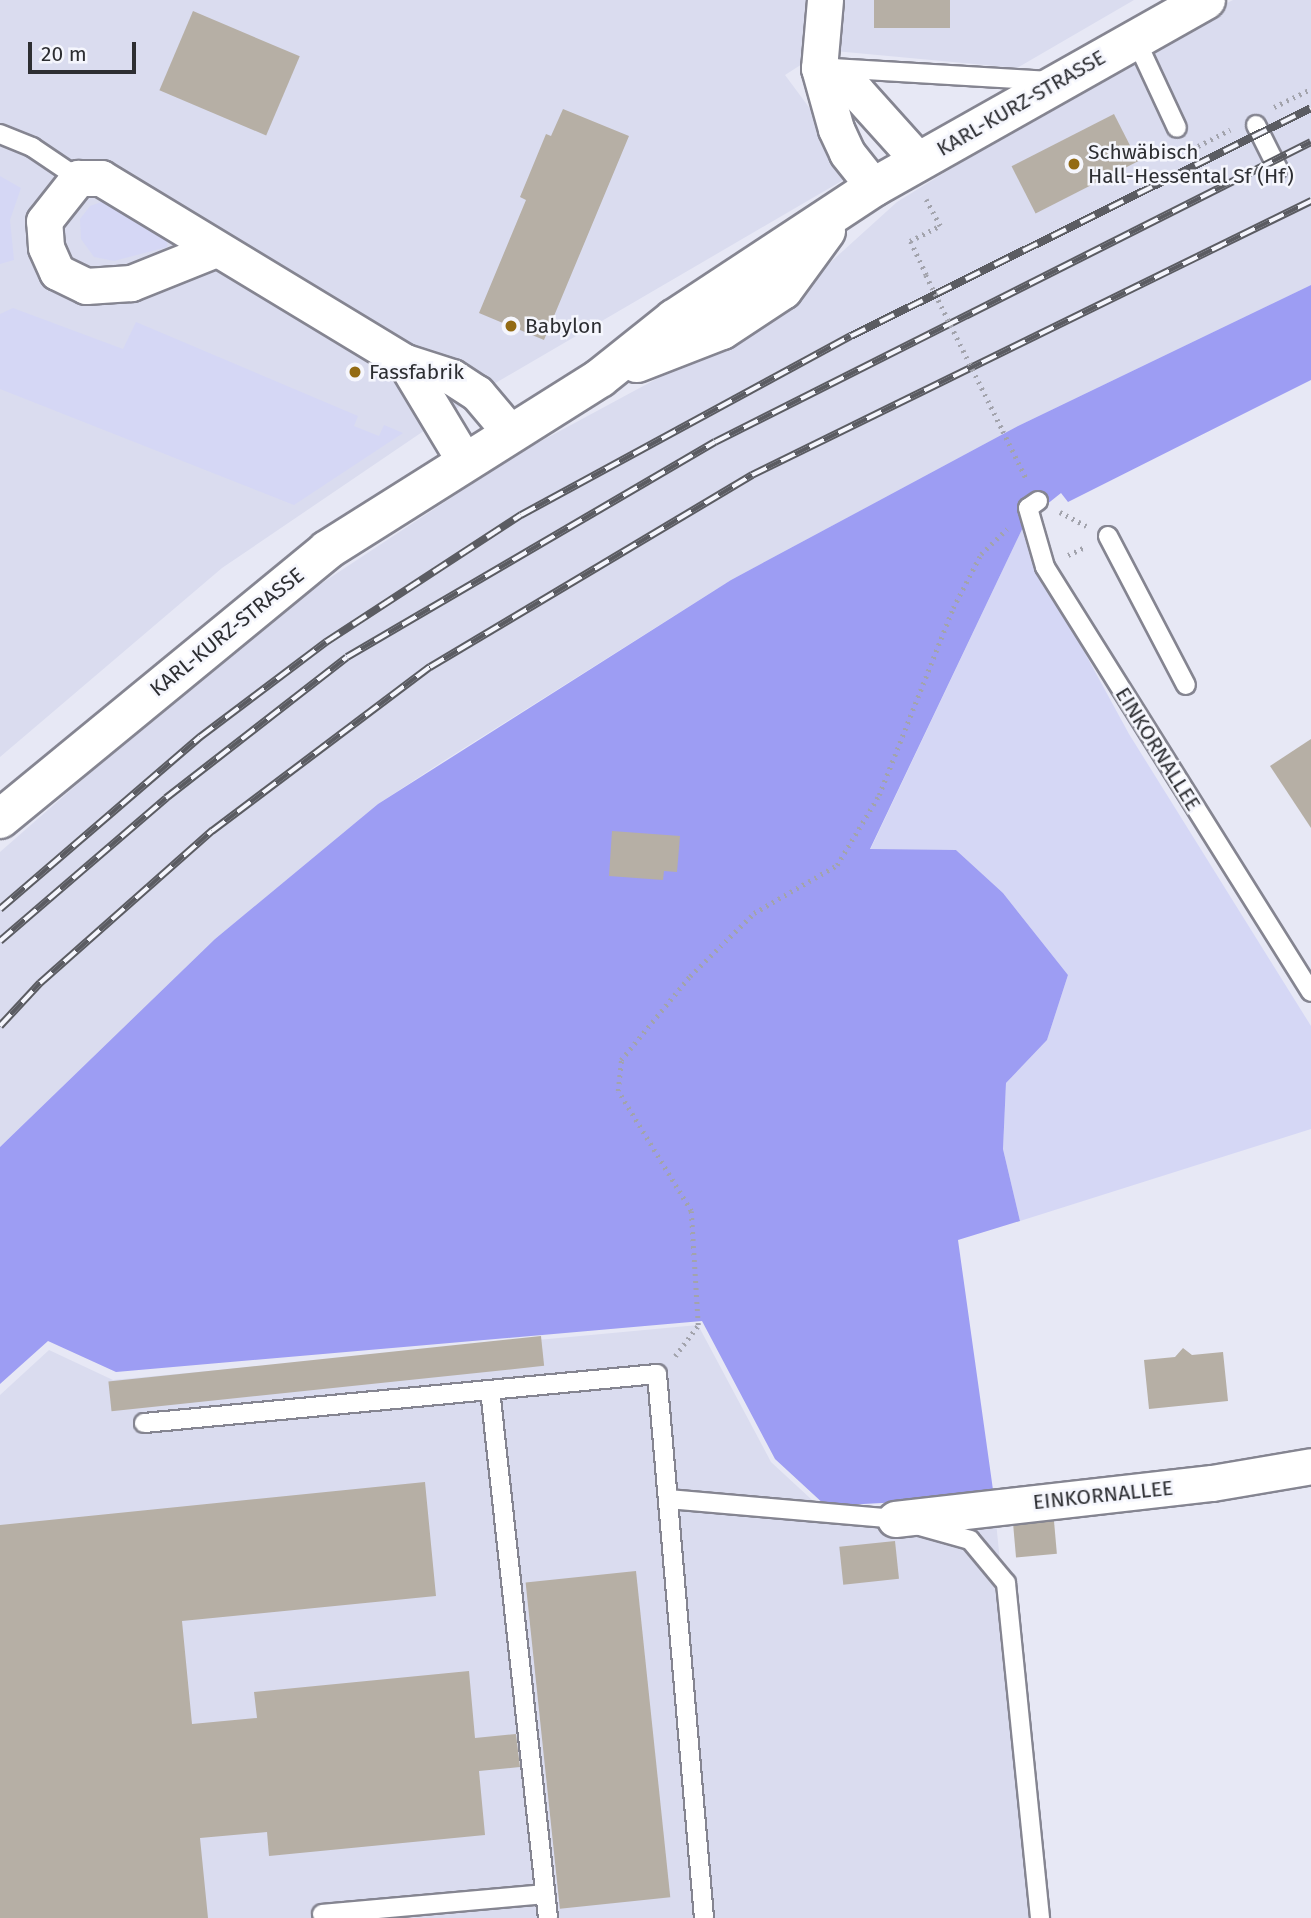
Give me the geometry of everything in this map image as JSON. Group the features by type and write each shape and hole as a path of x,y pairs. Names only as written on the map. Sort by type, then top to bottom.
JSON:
{"main road":[{"name":"KARL-KURZ-STRASSE","path":"0,819 327,550 510,432 600,378 674,319 840,212 874,187 1056,81 1206,0"}],"street":[{"path":"825,0 819,68 835,129 847,153 874,187"},
{"path":"819,68 856,91 919,161"},
{"path":"216,249 131,283 86,286 57,272 46,247 44,221 78,178 101,178 405,362 452,377 477,393 510,432"},
{"path":"405,362 465,462"},
{"name":"EINKORNALLEE","path":"895,1519 1212,1483 1311,1466"}],"lane":[{"path":"1135,38 1177,128"},
{"path":"819,68 1056,81"},
{"path":"1255,121 1278,169"},
{"path":"0,134 32,147 78,178"},
{"name":"EINKORNALLEE","path":"1033,505 1045,567 1311,992"},
{"path":"1108,536 1186,685"},
{"path":"144,1423 657,1374 704,1918"},
{"path":"490,1390 548,1918"},
{"path":"668,1499 895,1519 970,1540 1006,1583 1040,1918"},
{"path":"322,1914 480,1909 545,1894"}],"path":[{"path":"1188,152 1255,121 1311,89"},
{"path":"926,199 940,226 910,242 1003,432 1033,505 1108,536"},
{"path":"657,1374 698,1325 691,1212 618,1091 621,1060 690,976 754,914 837,865 880,795 932,659 981,554 1033,505"},
{"path":"1045,567 1108,536"}],"shaded area":[{"path":"0,0 1134,0 1017,68 824,50 785,75 857,172 487,388 222,568 0,757"},
{"path":"1233,0 1311,0 1311,285 1018,426 731,580 378,804 215,939 0,1147 0,852 260,624 519,453 710,350 791,298 897,202 1185,24"},
{"path":"0,176 21,188 10,220 14,260 0,264"},
{"path":"107,200 168,234 167,247 114,261 94,257 81,239 80,219 90,206"},
{"path":"1311,285 1311,380 1068,502 1061,493 1026,521 870,849 956,850 1003,893 1068,975 1047,1040 1006,1083 1003,1149 1020,1221 958,1240 994,1497 826,1506 775,1459 702,1321 116,1372 48,1341 0,1384 0,1147 215,939 378,804 731,580 1018,426"},
{"path":"13,308 123,349 136,322 358,416 354,426 379,436 384,425 403,433 294,505 0,389 0,314"},
{"path":"1026,521 1038,567 1129,734 1311,1026 1311,1129 1020,1221 1003,1149 1006,1083 1047,1040 1068,975 1003,893 956,850 870,850"},
{"path":"698,1325 771,1462 824,1511 994,1502 1036,1918 0,1918 0,1395 49,1350 113,1380"}],"building":[{"path":"874,0 950,0 950,28 874,28"},
{"path":"193,11 300,56 266,135 159,90"},
{"path":"563,109 629,136 544,340 479,313 526,200 520,197 546,134 551,136"},
{"name":"Schwäbisch Hall-Hessental Sf (Hf)","path":"1114,114 1138,161 1036,213 1012,166"},
{"path":"1311,739 1311,828 1270,766"},
{"path":"612,831 680,836 677,872 664,871 663,880 609,876"},
{"path":"541,1336 544,1366 112,1411 108,1381"},
{"path":"1183,1348 1192,1355 1223,1352 1228,1401 1149,1409 1144,1360 1175,1357"},
{"path":"425,1482 436,1596 182,1621 192,1724 257,1718 254,1692 469,1671 475,1738 516,1734 520,1767 479,1771 485,1835 269,1856 267,1832 200,1838 208,1918 0,1918 0,1525"},
{"path":"1054,1521 1057,1554 1016,1557 1013,1525"},
{"path":"895,1541 899,1579 843,1585 839,1547"},
{"path":"636,1571 670,1897 560,1909 526,1583"}],"railway":[{"path":"0,909 200,737 326,642 521,515 851,336 1311,108"},
{"path":"0,941 166,798 347,657 715,442 1311,142"},
{"path":"0,1026 40,983 212,831 430,667 752,475 1311,201"}],"place":[{"name":"Schwäbisch Hall-Hessental Sf (Hf)","path":"1074,164"},
{"name":"Babylon","path":"511,326"},
{"name":"Fassfabrik","path":"355,372"}]}
